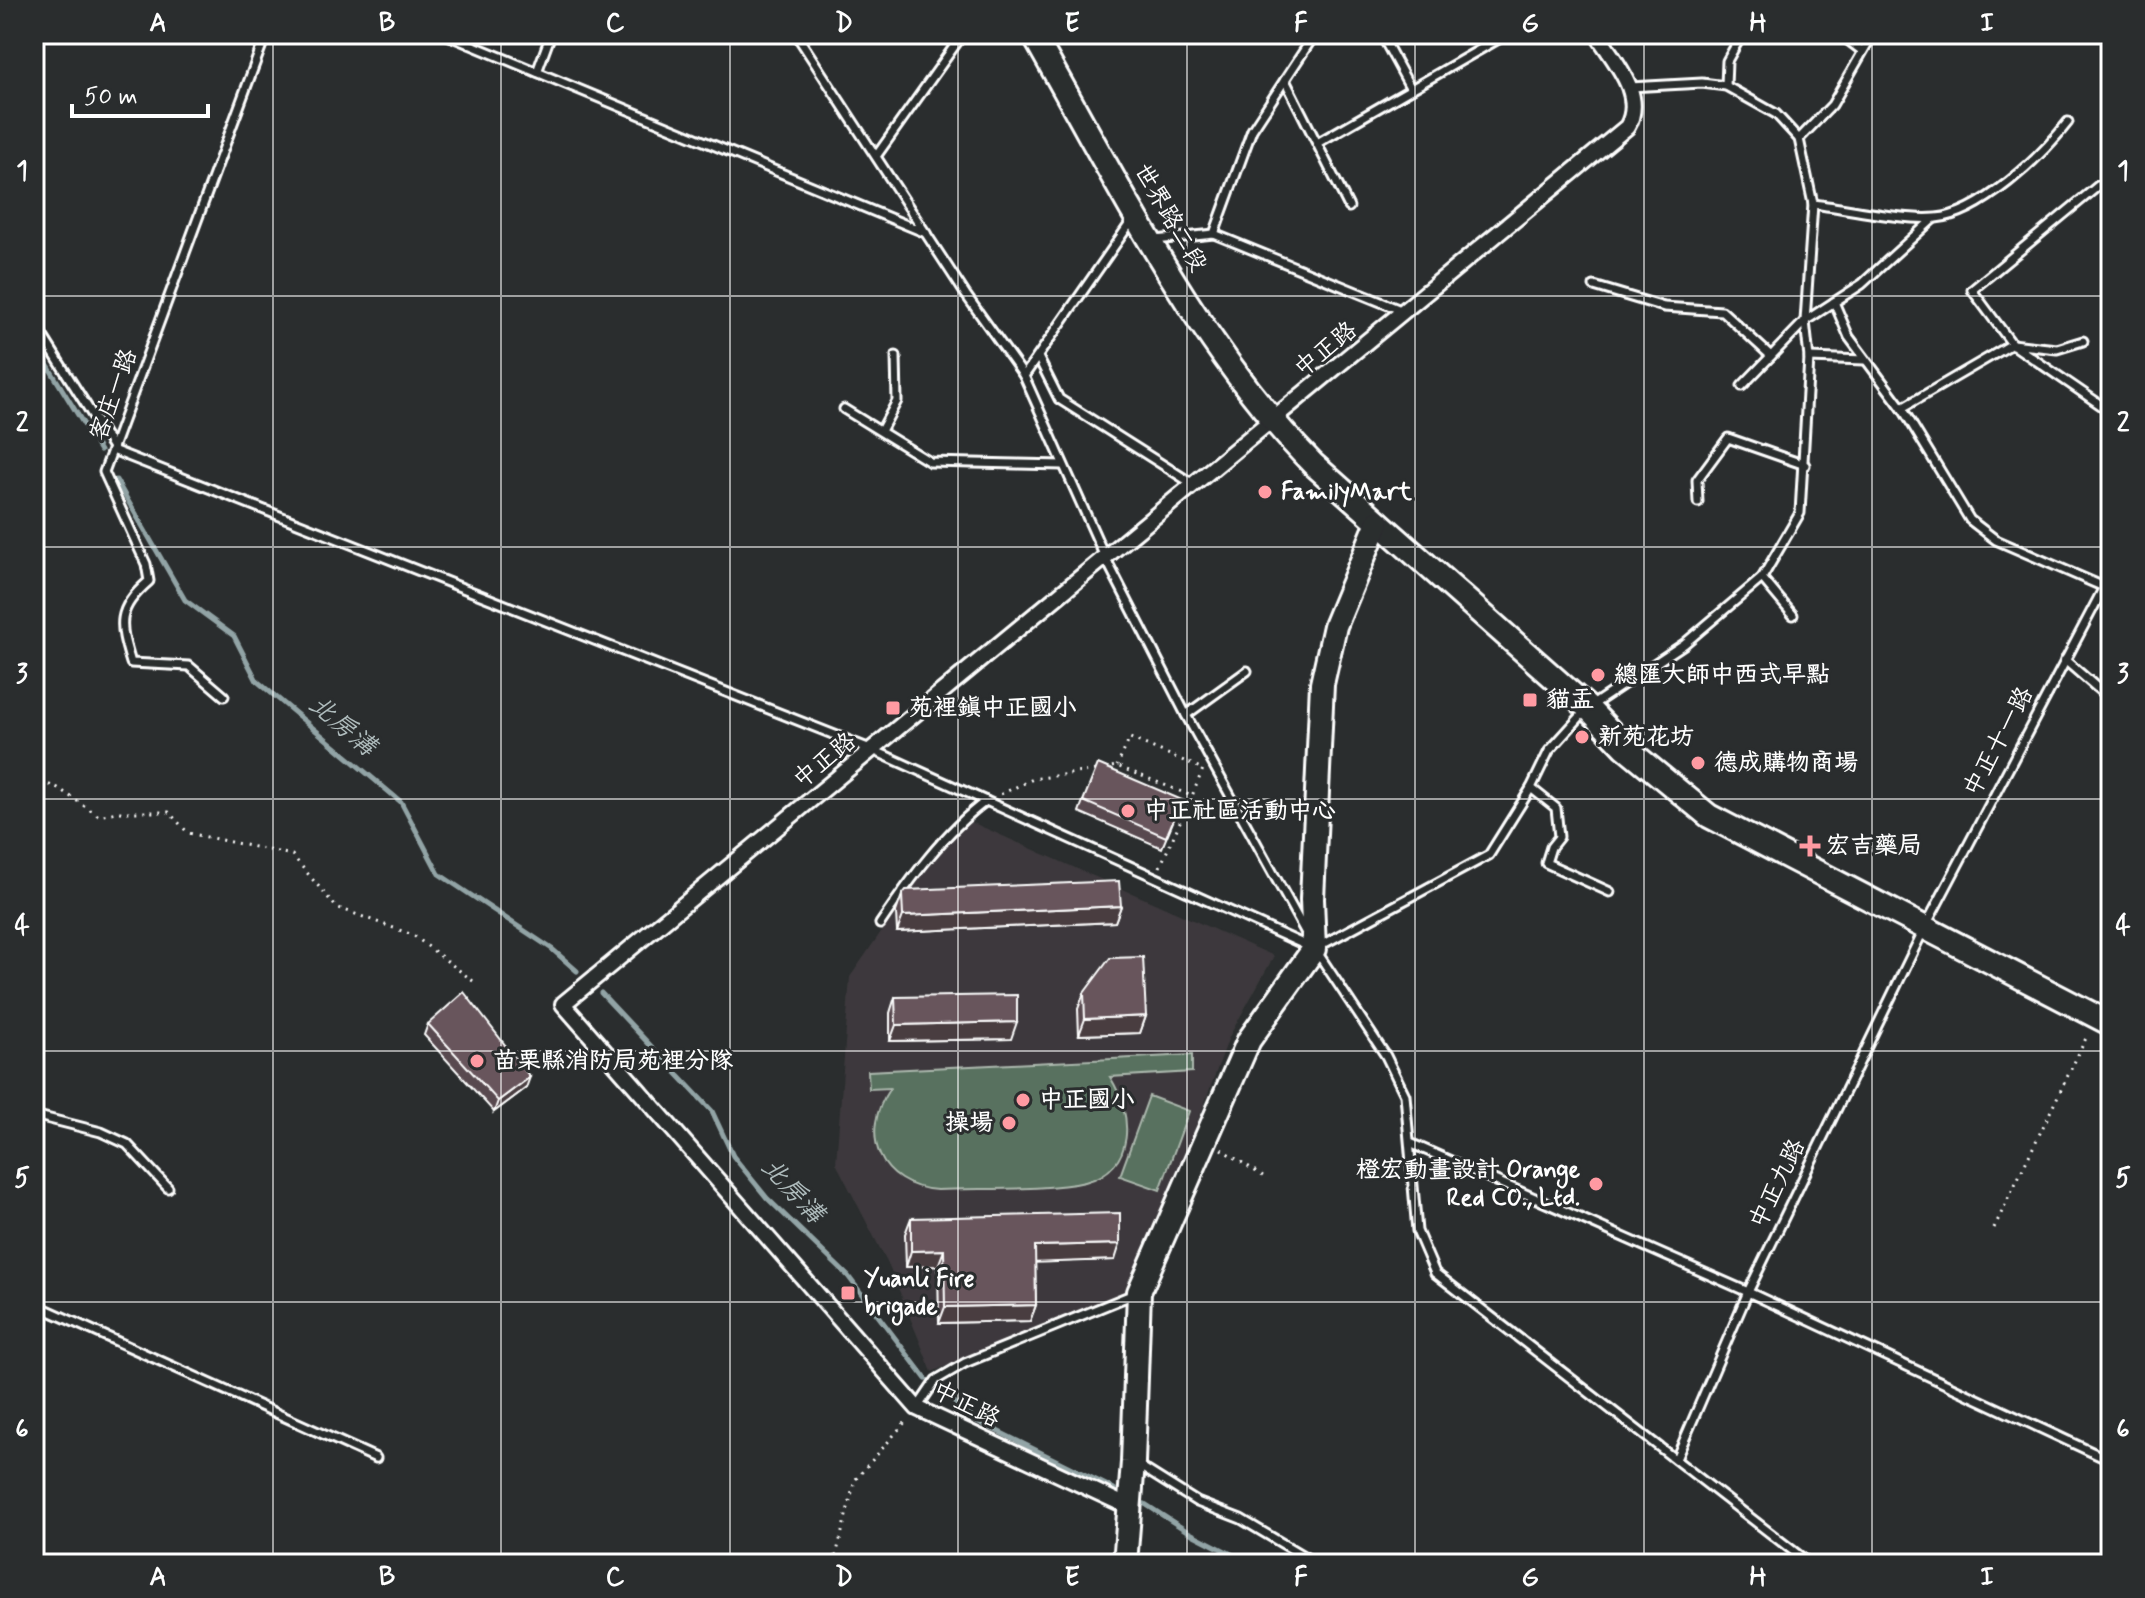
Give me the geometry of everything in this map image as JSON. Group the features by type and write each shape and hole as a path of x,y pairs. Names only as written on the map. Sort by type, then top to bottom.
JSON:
{"main road":[{"name":"世界路二段","path":"1033,34 1217,350 1272,422 1378,522 1588,708 1625,747 1709,816 2104,1020"},
{"path":"1125,1564 1133,1462 1139,1292 1249,1040 1314,949 1312,899 1322,684 1335,626 1378,522"}],"street":[{"name":"中正路","path":"1129,1507 917,1408 563,1004 1627,127 1635,114 1635,100 1597,34"}],"lane":[{"name":"客庄一路","path":"224,696 189,666 131,663 120,626 129,598 149,581 146,564 104,472 115,451 266,34"},
{"path":"445,34 926,233"},
{"path":"537,72 551,34"},
{"path":"796,34 1024,376 1105,557 1186,715 1314,949 1386,1056 1405,1095 1417,1231 1435,1273 1810,1564"},
{"path":"877,155 963,34"},
{"path":"1214,234 1252,130 1315,34"},
{"path":"1381,34 1411,89"},
{"path":"1319,142 1507,34"},
{"path":"1726,86 1727,61 1741,36 1739,34"},
{"path":"1840,34 1861,50"},
{"path":"1799,139 1832,105 1873,34"},
{"path":"1285,80 1319,142 1349,207"},
{"path":"1314,949 1489,855 1531,788 1549,751 1588,708 1684,644 1762,578 1800,513 1809,358 1805,321 1813,204 1799,139 1776,114 1726,86 1702,83 1628,87"},
{"path":"1813,204 1933,219 1955,215 2045,152 2068,122"},
{"path":"2098,186 1972,290 2012,344 2111,412"},
{"path":"1024,376 1137,214"},
{"path":"1742,386 1805,321 1862,284 1933,219"},
{"path":"1153,240 1214,234 1406,312"},
{"path":"1594,286 1664,307 1722,311 1771,356"},
{"path":"1834,302 1849,337 1902,408 1970,520 1996,540 2104,587"},
{"path":"34,322 115,451 873,750 1314,949"},
{"path":"1902,408 2012,344 2057,349 2083,341"},
{"path":"882,429 897,401 896,356"},
{"path":"1038,357 1059,399 1195,485"},
{"path":"1809,358 1865,360"},
{"path":"844,409 882,429 930,462 1063,465"},
{"path":"1698,502 1697,480 1728,438 1805,465"},
{"name":"中正十一路","path":"1924,929 2111,574"},
{"path":"1762,578 1793,615"},
{"path":"2065,660 2111,700"},
{"path":"1186,715 1247,671"},
{"path":"1531,788 1556,808 1559,837 1551,847 1546,863 1610,892"},
{"path":"880,924 902,891 970,813 986,801"},
{"name":"中正九路","path":"1676,1459 1748,1292 1924,929"},
{"path":"34,1115 101,1132 127,1144 168,1188"},
{"path":"1410,1143 1748,1292 2111,1461"},
{"path":"917,1408 936,1380 965,1363 1139,1292"},
{"path":"34,1304 376,1458"},
{"path":"1133,1462 1197,1502 1241,1519 1317,1564"}],"path":[{"path":"1117,766 1130,738 1203,769"},
{"path":"1156,877 1209,757"},
{"path":"986,801 1033,779 1117,766 1192,796"},
{"path":"34,779 58,788 99,816 117,812 169,812 188,833 292,855 336,907 413,935 477,984"},
{"path":"1994,1228 2104,1020"},
{"path":"1205,1138 1263,1176"},
{"path":"834,1564 855,1480 917,1408"}],"shaded area":[{"name":"中正國小","path":"960,817 1274,956 1229,1037 1137,1287 932,1372 890,1268 836,1163 850,977"}],"green space":[{"path":"1192,1055 1192,1072 1110,1077 1123,1107 1126,1138 1122,1153 1114,1165 1102,1175 1085,1182 1033,1188 937,1190 901,1179 880,1155 876,1123 880,1106 890,1088 869,1089 868,1071"},
{"path":"1149,1096 1189,1111 1160,1190 1120,1176"}],"building":[{"name":"中正社區活動中心","path":"1098,764 1182,800 1166,837 1083,801"},
{"path":"1119,881 1121,906 903,916 902,895 906,890"},
{"path":"1143,957 1146,1016 1085,1019 1084,993 1110,958"},
{"name":"苗栗縣消防局苑裡分隊","path":"464,992 530,1077 498,1101 428,1024"},
{"path":"1017,995 1017,1022 896,1025 895,997"},
{"path":"1120,1213 1120,1244 1035,1246 1036,1305 945,1307 944,1250 911,1251 911,1218"}],"waterway":[{"name":"北房溝","path":"34,343 100,451"},
{"name":"北房溝","path":"116,480 185,600 234,636 257,681 401,802 439,874 552,949 577,971"},
{"name":"北房溝","path":"601,993 712,1111 733,1156 767,1198 848,1276 926,1379"},
{"name":"北房溝","path":"945,1394 975,1420 1114,1489"},
{"name":"北房溝","path":"1145,1504 1190,1533 1251,1564"}],"place":[{"name":"FamilyMart","path":"1265,492"},
{"name":"總匯大師中西式早點","path":"1598,675"},
{"name":"貓盂","path":"1530,700"},
{"name":"苑裡鎮中正國小","path":"893,708"},
{"name":"新苑花坊","path":"1582,737"},
{"name":"德成購物商場","path":"1698,763"},
{"name":"中正社區活動中心","path":"1128,811"},
{"name":"宏吉藥局","path":"1810,846"},
{"name":"苗栗縣消防局苑裡分隊","path":"477,1061"},
{"name":"中正國小","path":"1023,1100"},
{"name":"操場","path":"1009,1123"},
{"name":"橙宏動畫設計 Orange Red CO., Ltd.","path":"1596,1184"},
{"name":"Yuanli Fire brigade","path":"848,1293"}]}
